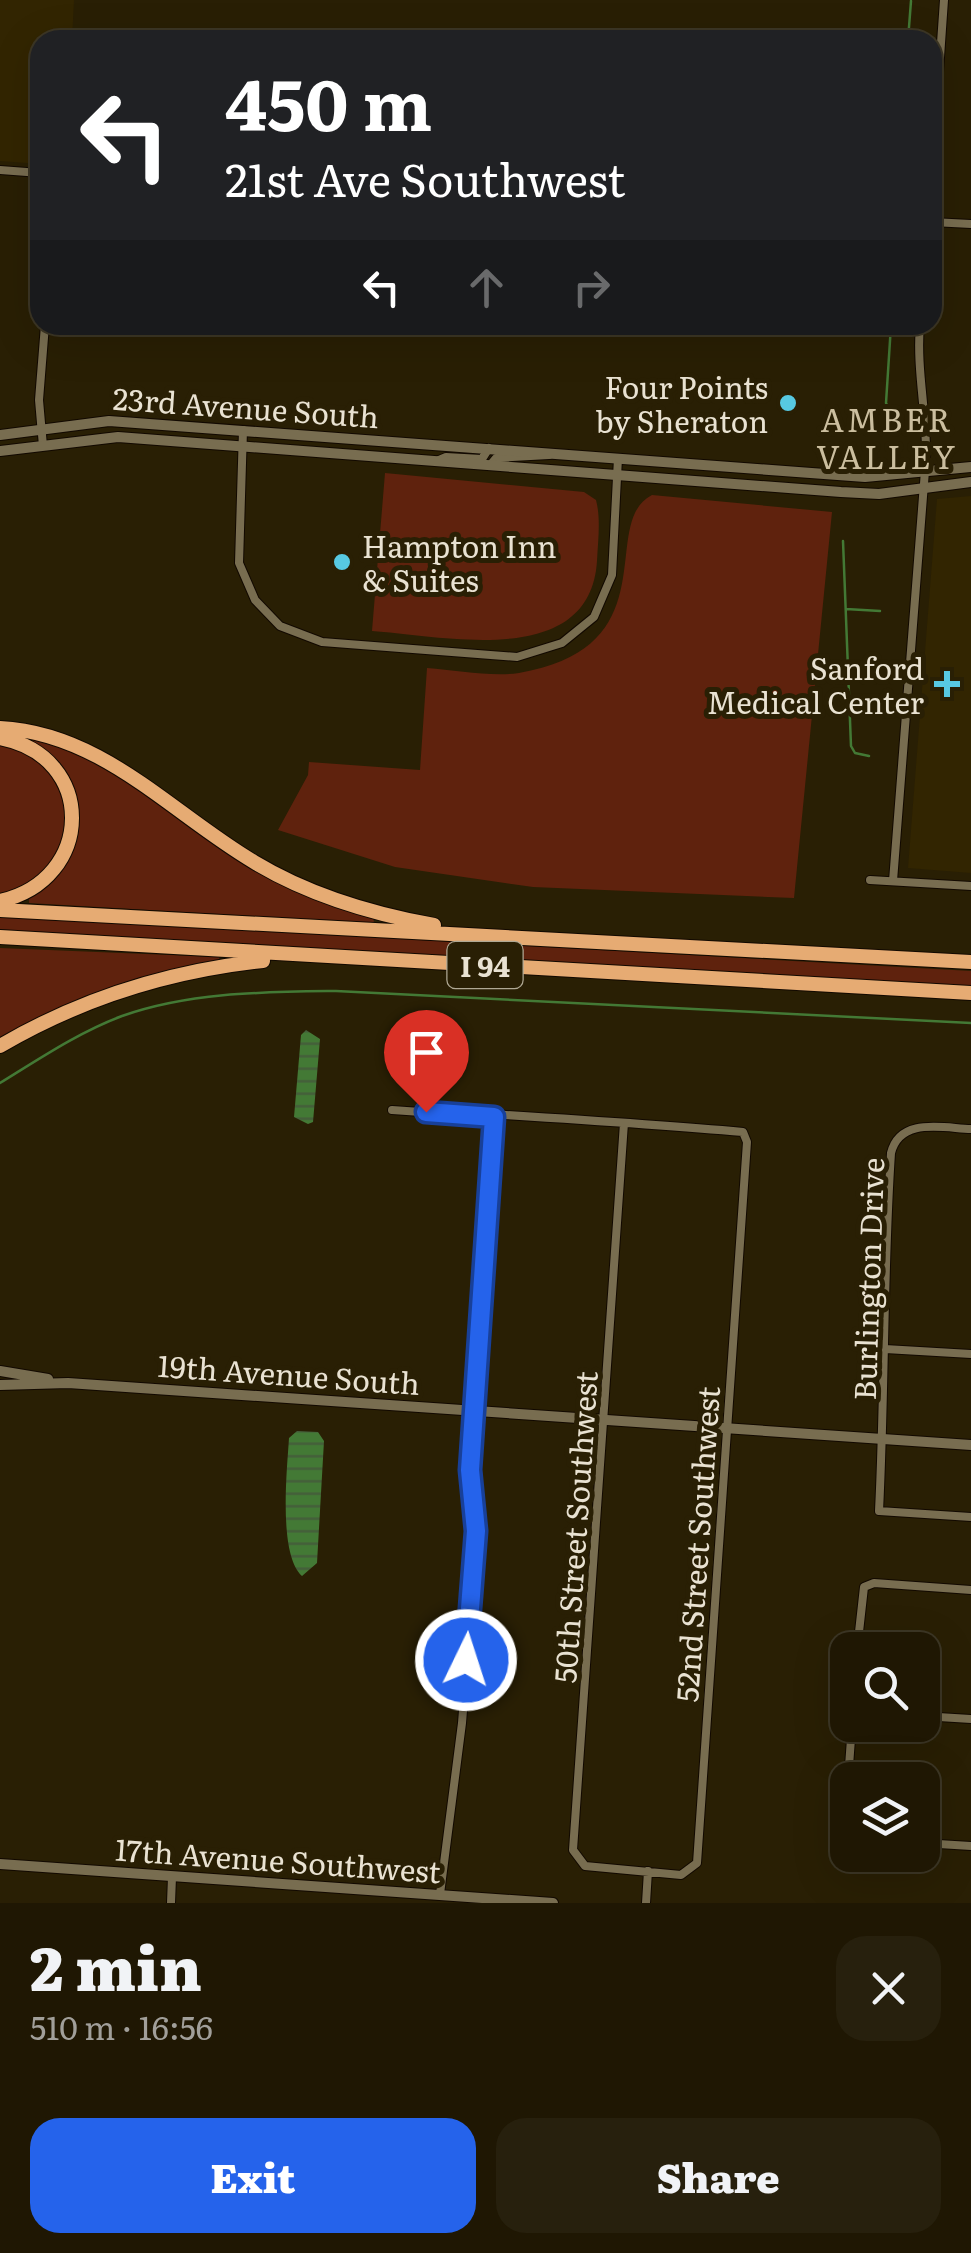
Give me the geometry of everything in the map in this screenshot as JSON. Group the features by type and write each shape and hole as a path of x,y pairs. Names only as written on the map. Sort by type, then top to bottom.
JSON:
{"highway":[{"path":"0,728 43,735 90,750 257,864 318,892 403,918 479,932"},
{"path":"0,738 32,748 46,759 60,775 73,812 66,851 48,880 17,897 0,901"},
{"name":"I 94","path":"0,910 479,932 971,962"},
{"name":"I 94","path":"0,937 300,957 971,992"},
{"path":"0,1046 97,998 160,978 300,957"}],"street":[{"path":"942,30 944,0"},
{"path":"0,170 30,172"},
{"path":"942,223 971,224"},
{"path":"42,446 45,335"},
{"path":"894,881 925,472 927,414 917,356 919,335"},
{"name":"23rd Avenue South","path":"0,435 109,421 864,477 971,466"},
{"path":"243,430 239,563 255,600 280,626 322,642 499,656 517,657 562,644 594,617 612,576 618,458"},
{"name":"23rd Avenue South","path":"0,451 118,437 842,492 923,489 971,482"},
{"name":"23rd Avenue South","path":"439,460 446,456 482,459 488,448"},
{"name":"23rd Avenue South","path":"491,464 496,458 538,459 552,453"},
{"path":"870,880 971,886"},
{"path":"392,1110 624,1122"},
{"path":"440,1894 462,1723 473,1584 474,1411 494,1116"},
{"name":"52nd Street Southwest","path":"624,1122 744,1132 747,1142 697,1864 681,1875 648,1871"},
{"name":"50th Street Southwest","path":"624,1122 573,1850 585,1866 648,1871"},
{"name":"Burlington Drive","path":"971,1129 912,1128 893,1143 886,1211 880,1511 971,1517"},
{"path":"885,1349 971,1354"},
{"name":"19th Avenue South","path":"0,1371 68,1383"},
{"name":"19th Avenue South","path":"0,1384 68,1383 971,1445"},
{"path":"859,1632 864,1586 874,1582 971,1590"},
{"path":"940,1717 971,1719"},
{"path":"940,1844 971,1846"},
{"name":"17th Avenue Southwest","path":"0,1864 552,1903"},
{"path":"646,1903 648,1871"},
{"path":"171,1903 172,1877"}],"shaded area":[{"path":"0,0 74,0 72,30 30,30 30,163 0,161"},
{"path":"385,473 584,492 596,500 599,522 597,561 588,596 569,619 542,632 509,639 437,638 372,631"},
{"path":"652,495 832,512 794,898 533,887 395,867 278,830 308,775 309,762 420,770 427,668 519,673 566,659 596,638 613,613 622,585 629,531 637,510"},
{"name":"Sanford Medical Center","path":"971,496 971,873 908,868 937,499"},
{"path":"29,736 81,754 228,851 373,915 374,923 29,903 29,898 59,874 73,852 78,826 74,805 27,741"},
{"path":"0,743 21,750 51,776 65,812 65,832 59,852 44,875 0,897"},
{"path":"0,916 971,971 971,986 0,932"},
{"path":"0,948 219,957 220,963 0,1041"},
{"path":"306,1030 320,1039 313,1122 308,1124 294,1117 301,1035"},
{"path":"297,1431 318,1432 324,1441 317,1563 302,1576 290,1550 286,1511 289,1438"}],"waterway":[{"path":"909,30 911,1"},
{"path":"890,335 886,403 898,427"},
{"path":"843,541 851,746 855,753 869,756"},
{"path":"846,609 880,611"},
{"path":"0,1083 75,1038 122,1016 174,1002 255,993 336,991 971,1023"}],"place":[{"name":"Four Points by Sheraton","path":"788,403"},
{"name":"Hampton Inn & Suites","path":"342,562"},
{"name":"Sanford Medical Center","path":"947,684"}],"district":[{"name":"AMBER VALLEY","path":"887,436"}],"route":[{"path":"426,1112 494,1117 470,1470 476,1531 466,1660"}]}
